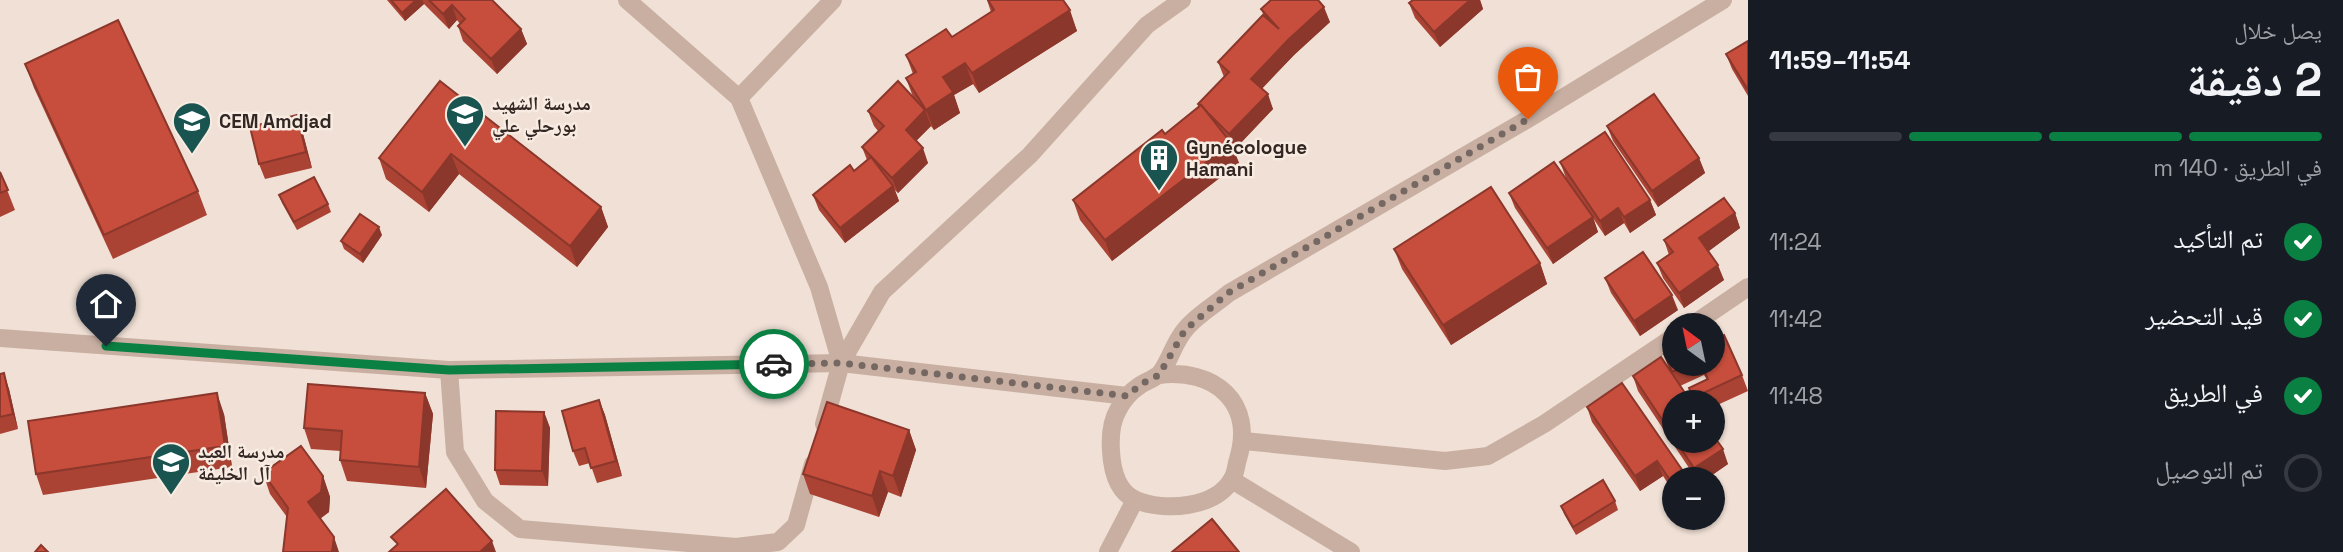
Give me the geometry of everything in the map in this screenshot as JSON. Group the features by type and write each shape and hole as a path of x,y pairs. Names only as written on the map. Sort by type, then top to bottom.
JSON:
{"street":[{"path":"627,0 739,98 819,287 841,363"},
{"path":"739,98 833,0"},
{"path":"449,370 455,452 485,501 520,529 736,547 778,542 796,525 841,363 882,292 1030,155 1147,25 1182,0"},
{"path":"1159,375 1185,330 1228,293 1528,119 1723,0"},
{"path":"1709,313 1748,287"},
{"path":"0,338 449,370 841,363 1127,396"},
{"path":"1244,441 1445,461 1488,456 1544,424 1662,345"},
{"path":"1179,373 1199,376 1217,385 1231,399 1241,417 1244,441 1232,480 1214,496 1195,505 1174,507 1135,500 1121,487 1112,466 1111,430 1116,412 1127,396 1141,384 1159,375 1179,373"},
{"path":"1232,480 1350,552"},
{"path":"1108,552 1135,500"}],"building":[{"path":"391,0 416,0 402,13"},
{"path":"429,0 492,0 521,29 491,59 458,26 465,19 452,5 443,14"},
{"path":"988,0 1063,0 1070,10 972,73 965,63 943,77 953,92 926,110 906,78 916,72 906,55 946,29 952,37 994,10"},
{"path":"1271,0 1318,0 1324,7 1251,79 1268,94 1229,134 1198,104 1229,72 1218,62 1263,15 1279,29 1261,9"},
{"path":"1413,0 1470,0 1434,32 1409,3"},
{"path":"118,20 198,191 104,235 25,64"},
{"path":"1748,41 1748,90 1726,54"},
{"path":"440,81 601,207 570,246 451,154 422,192 379,158"},
{"path":"898,81 925,110 906,130 923,148 892,178 862,147 884,126 868,111"},
{"path":"1654,94 1699,158 1652,191 1607,126"},
{"path":"1201,105 1231,143 1105,240 1073,200 1162,130 1165,134"},
{"path":"297,115 306,152 259,164 250,127"},
{"path":"1605,132 1650,200 1624,217 1618,208 1600,221 1560,162"},
{"path":"871,157 893,186 840,228 813,195 850,165 854,171"},
{"path":"1554,162 1593,217 1547,248 1509,193"},
{"path":"0,172 8,190 0,193"},
{"path":"314,177 328,204 294,222 279,195"},
{"path":"1491,187 1540,263 1443,325 1394,249"},
{"path":"1724,198 1735,213 1699,238 1718,265 1679,293 1657,263 1673,252 1664,240"},
{"path":"360,214 379,227 360,254 341,241"},
{"path":"1643,252 1672,295 1634,321 1605,278"},
{"path":"1726,339 1742,375 1710,390 1690,390 1689,388 1708,379 1707,376 1726,376"},
{"path":"1661,357 1662,376 1674,376 1683,390 1662,390 1662,420 1633,376"},
{"path":"4,373 13,414 0,417 0,374"},
{"path":"1622,383 1662,441 1662,453 1670,453 1680,467 1662,468 1657,461 1635,476 1587,407"},
{"path":"308,384 425,393 419,467 340,460 342,431 304,428"},
{"path":"217,393 225,446 36,474 28,421"},
{"path":"599,400 616,461 591,468 585,448 573,451 562,411"},
{"path":"827,402 909,430 893,476 880,471 872,496 803,474"},
{"path":"496,411 544,412 542,471 495,470"},
{"path":"301,446 323,476 321,492 308,502 334,537 332,552 283,552 288,508 263,473"},
{"path":"1684,453 1717,453 1696,467"},
{"path":"1603,480 1615,501 1573,527 1561,506"},
{"path":"446,489 492,541 480,552 389,552 398,544 391,537"},
{"path":"1212,519 1239,552 1172,552"},
{"path":"41,545 48,552 35,552"}],"way so far":[{"path":"774,364 841,363 1065,391 1127,396 1141,384 1159,375 1185,330 1228,293 1528,119"}],"place":[{"name":"مدرسة الشهيد بورحلي علي","path":"465,148"},
{"name":"CEM Amdjad","path":"192,155"},
{"name":"Gynécologue Hamani","path":"1159,192"},
{"name":"مدرسة العيد آل الخليفة","path":"171,496"}],"route":[{"path":"106,346 449,370 774,364"}]}
